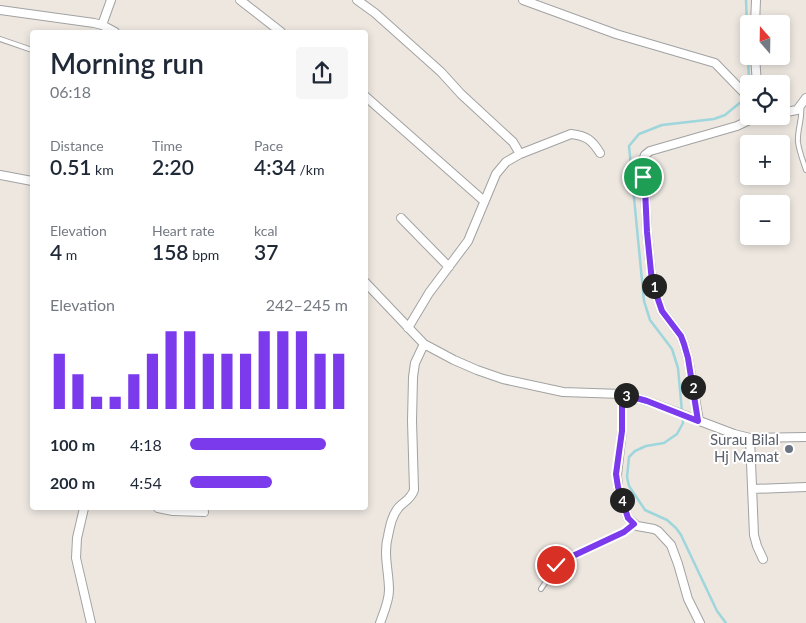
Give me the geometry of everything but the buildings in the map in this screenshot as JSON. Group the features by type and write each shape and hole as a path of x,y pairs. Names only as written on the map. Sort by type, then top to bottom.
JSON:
{"street":[{"path":"102,25 111,0"},
{"path":"240,0 278,30"},
{"path":"356,0 375,13 441,72 475,108 513,142 520,154"},
{"path":"523,0 616,34 715,63 740,90"},
{"path":"755,15 756,0"},
{"path":"0,10 102,25 111,30"},
{"path":"790,112 801,106 806,98"},
{"path":"368,99 484,201"},
{"path":"698,421 684,344 681,336 662,311 652,282 642,163 645,155 650,151 740,125"},
{"path":"408,328 429,293 468,241 496,174 506,162 520,154 572,134 580,135 593,141 600,153"},
{"path":"0,175 30,181"},
{"path":"401,218 449,267"},
{"path":"368,285 424,344 462,364 503,379 563,392 622,394 647,401 734,434 750,438 806,436"},
{"path":"380,623 388,601 389,590 386,561 387,538 394,514 410,498 414,490 413,377 418,355 424,344"},
{"path":"622,394 622,431 616,474 628,518 634,524 658,531 671,545 688,599 700,623"},
{"path":"750,438 754,535 763,559"},
{"path":"752,489 806,487"},
{"path":"84,510 76,558 91,623"},
{"path":"168,510 204,512"}],"lane":[{"path":"0,39 30,49"},
{"path":"801,106 803,116 799,128 798,143 806,170"},
{"path":"540,589 556,565 624,532 634,524"}],"waterway":[{"path":"746,0 749,75"},
{"path":"726,623 717,611 681,535 667,520 645,510 629,486 627,477 629,457 635,451 646,446 664,443 677,434 683,423 678,368 672,349 650,320 644,301 629,146 639,134 662,125 714,119 725,115 740,103"}],"place":[{"name":"Surau Bilal Hj Mamat","path":"789,449"}],"route":[{"path":"556,565 624,532 634,524 628,518 616,474 622,431 622,394 647,401 698,421 684,344 681,336 662,311 652,282 643,177"}]}
